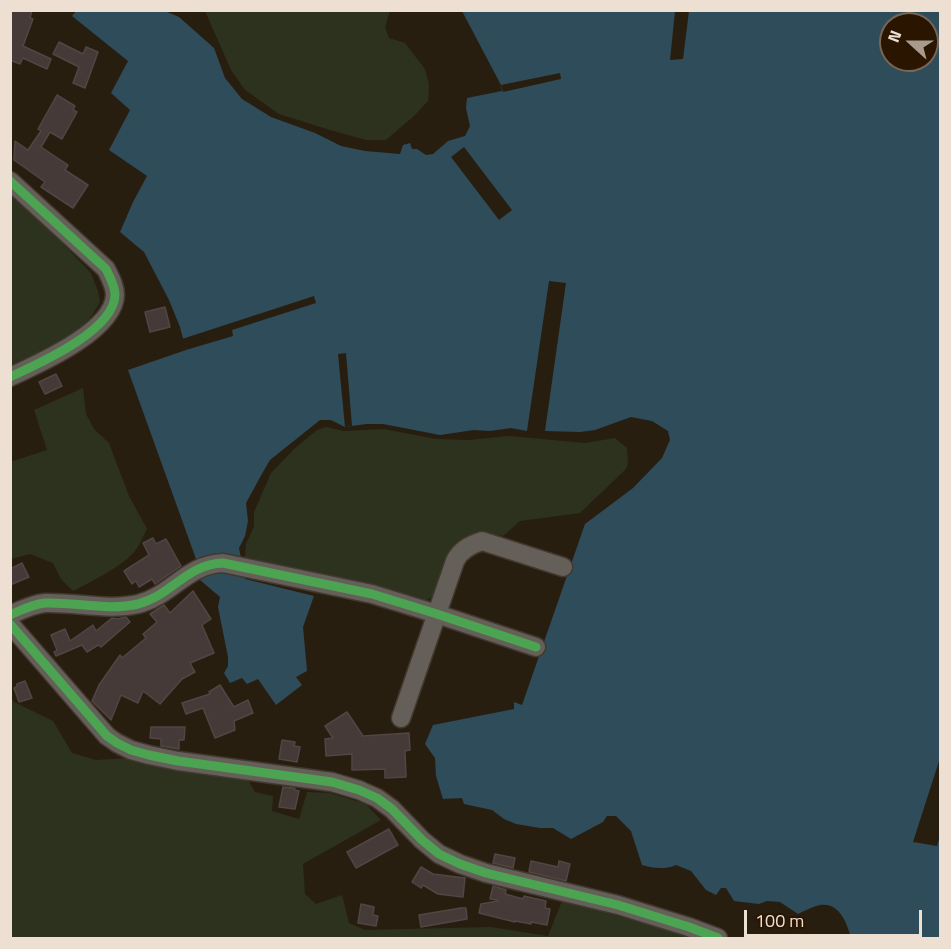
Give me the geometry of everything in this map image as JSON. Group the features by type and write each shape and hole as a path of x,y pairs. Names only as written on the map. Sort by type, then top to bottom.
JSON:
{"street":[{"path":"10,181 106,269 113,282 115,296 106,317 87,335 54,356 10,377"},
{"path":"401,718 457,556 462,551 482,541 563,567"},
{"path":"10,615 43,603 112,606 136,604 167,590 194,570 209,564 223,563 372,594 536,647"},
{"path":"10,624 107,736 131,750 178,761 332,782 359,790 392,808 422,840 439,854 460,864 486,873 618,905 689,927 718,939"}],"green space":[{"path":"205,11 390,11 385,27 389,38 405,43 425,69 429,85 428,101 386,140 366,140 279,114 245,90 231,70"},
{"path":"10,193 43,223 91,273 100,302 90,318 74,332 11,365"},
{"path":"83,388 86,414 94,429 109,443 129,496 147,529 130,557 73,591 61,579 53,563 30,554 11,559 10,462 47,450 34,410"},
{"path":"326,427 344,431 384,429 436,439 468,440 509,436 585,443 615,438 627,448 628,463 626,469 580,513 520,521 503,536 478,532 453,546 435,595 425,601 325,578 305,570 245,558 246,544 254,526 254,512 271,473 294,449 317,430"},
{"path":"10,695 14,702 53,721 72,753 96,760 131,758 248,780 255,792 273,796 272,811 299,819 307,792 330,793 366,804 381,820 303,864 305,894 316,904 342,895 349,923 365,930 491,927 548,936 562,901 694,938 11,938"}],"water":[{"path":"76,11 165,11 179,17 214,48 225,78 242,99 271,117 315,133 341,146 400,154 403,145 410,143 412,149 417,149 426,155 433,154 448,141 465,136 470,126 466,108 467,98 502,91 462,11 675,11 670,60 683,59 689,11 940,11 940,938 851,938 844,919 836,909 830,906 816,906 798,914 780,902 767,901 759,904 734,901 726,888 721,888 716,895 706,890 691,871 676,865 659,868 642,865 631,831 616,816 607,816 603,822 571,839 553,828 516,824 492,810 464,804 462,798 443,799 436,776 435,758 425,744 433,725 514,709 514,702 522,705 585,524 633,488 662,458 670,440 668,431 652,421 631,417 595,430 545,431 566,283 549,281 527,431 511,428 440,435 383,424 345,427 331,420 320,420 270,460 246,503 248,521 245,536 239,548 245,579 314,596 303,627 307,671 296,677 302,685 276,705 258,679 247,684 242,678 230,683 224,673 228,666 228,657 218,607 220,597 200,580 196,559 128,370 186,350 169,300 144,252 120,232 147,176 109,150 130,110 111,93 128,61 72,16"}],"pier":[{"path":"560,73 561,79 503,92 501,85"},
{"path":"464,147 512,210 499,220 451,157"},
{"path":"314,296 316,303 232,330 233,336 186,350 182,339"},
{"path":"346,353 352,426 345,427 338,354"},
{"path":"940,758 940,836 937,846 913,842"}],"building":[{"path":"10,10 32,10 30,18 33,19 23,46 51,59 47,69 23,58 20,64 10,60"},
{"path":"59,42 83,54 86,47 98,52 85,88 73,83 79,67 53,54"},
{"path":"57,95 75,106 73,110 77,112 62,139 50,132 41,147 68,165 65,170 88,185 73,208 41,187 45,182 14,160 15,141 28,150 41,131 38,129"},
{"path":"165,307 170,327 150,332 145,312"},
{"path":"56,374 62,386 45,394 39,382"},
{"path":"153,538 156,544 166,539 181,566 155,584 152,579 139,587 136,581 132,584 124,571 149,555 143,543"},
{"path":"22,563 29,577 10,585 10,569"},
{"path":"193,591 211,619 202,625 214,653 190,663 195,672 182,679 160,704 143,691 138,703 121,695 111,720 92,701 99,685 120,655 122,658 146,638 143,634 157,622 150,614 164,605 170,613"},
{"path":"126,617 130,622 101,647 98,645 87,652 82,645 56,656 54,652 57,650 51,635 65,629 70,641 93,625 96,631 112,618"},
{"path":"25,681 32,698 19,702 14,688"},
{"path":"220,685 234,707 248,700 253,713 234,721 235,730 215,738 203,708 186,714 182,703 210,694 209,692"},
{"path":"347,712 363,736 409,733 410,750 405,751 406,777 385,778 385,769 352,770 352,754 326,756 325,739 333,738 325,726"},
{"path":"151,727 185,727 184,740 179,740 179,749 161,746 161,739 150,738"},
{"path":"282,740 295,742 294,746 300,747 297,762 279,759"},
{"path":"283,787 295,788 294,790 299,791 295,809 279,807"},
{"path":"389,829 398,845 356,868 347,852"},
{"path":"495,854 515,858 513,868 493,863"},
{"path":"531,861 558,867 559,861 570,864 566,881 529,872"},
{"path":"421,867 433,874 465,878 463,897 438,894 423,885 421,888 412,882"},
{"path":"493,886 506,890 505,894 523,899 524,896 546,901 545,908 550,909 547,925 515,922 479,913 481,904 498,901 490,899"},
{"path":"361,904 374,907 373,915 378,916 376,926 358,923"},
{"path":"466,908 467,919 421,927 419,915"}],"cycle path":[{"path":"10,181 106,269 115,295 111,308 102,321 89,333 73,345 10,377"},
{"path":"10,615 45,603 115,607 138,604 150,600 199,569 223,563 372,594 536,647"},
{"path":"10,624 107,736 131,750 178,761 332,782 359,790 377,798 392,809 439,854 460,864 486,873 618,905 718,938"}]}
